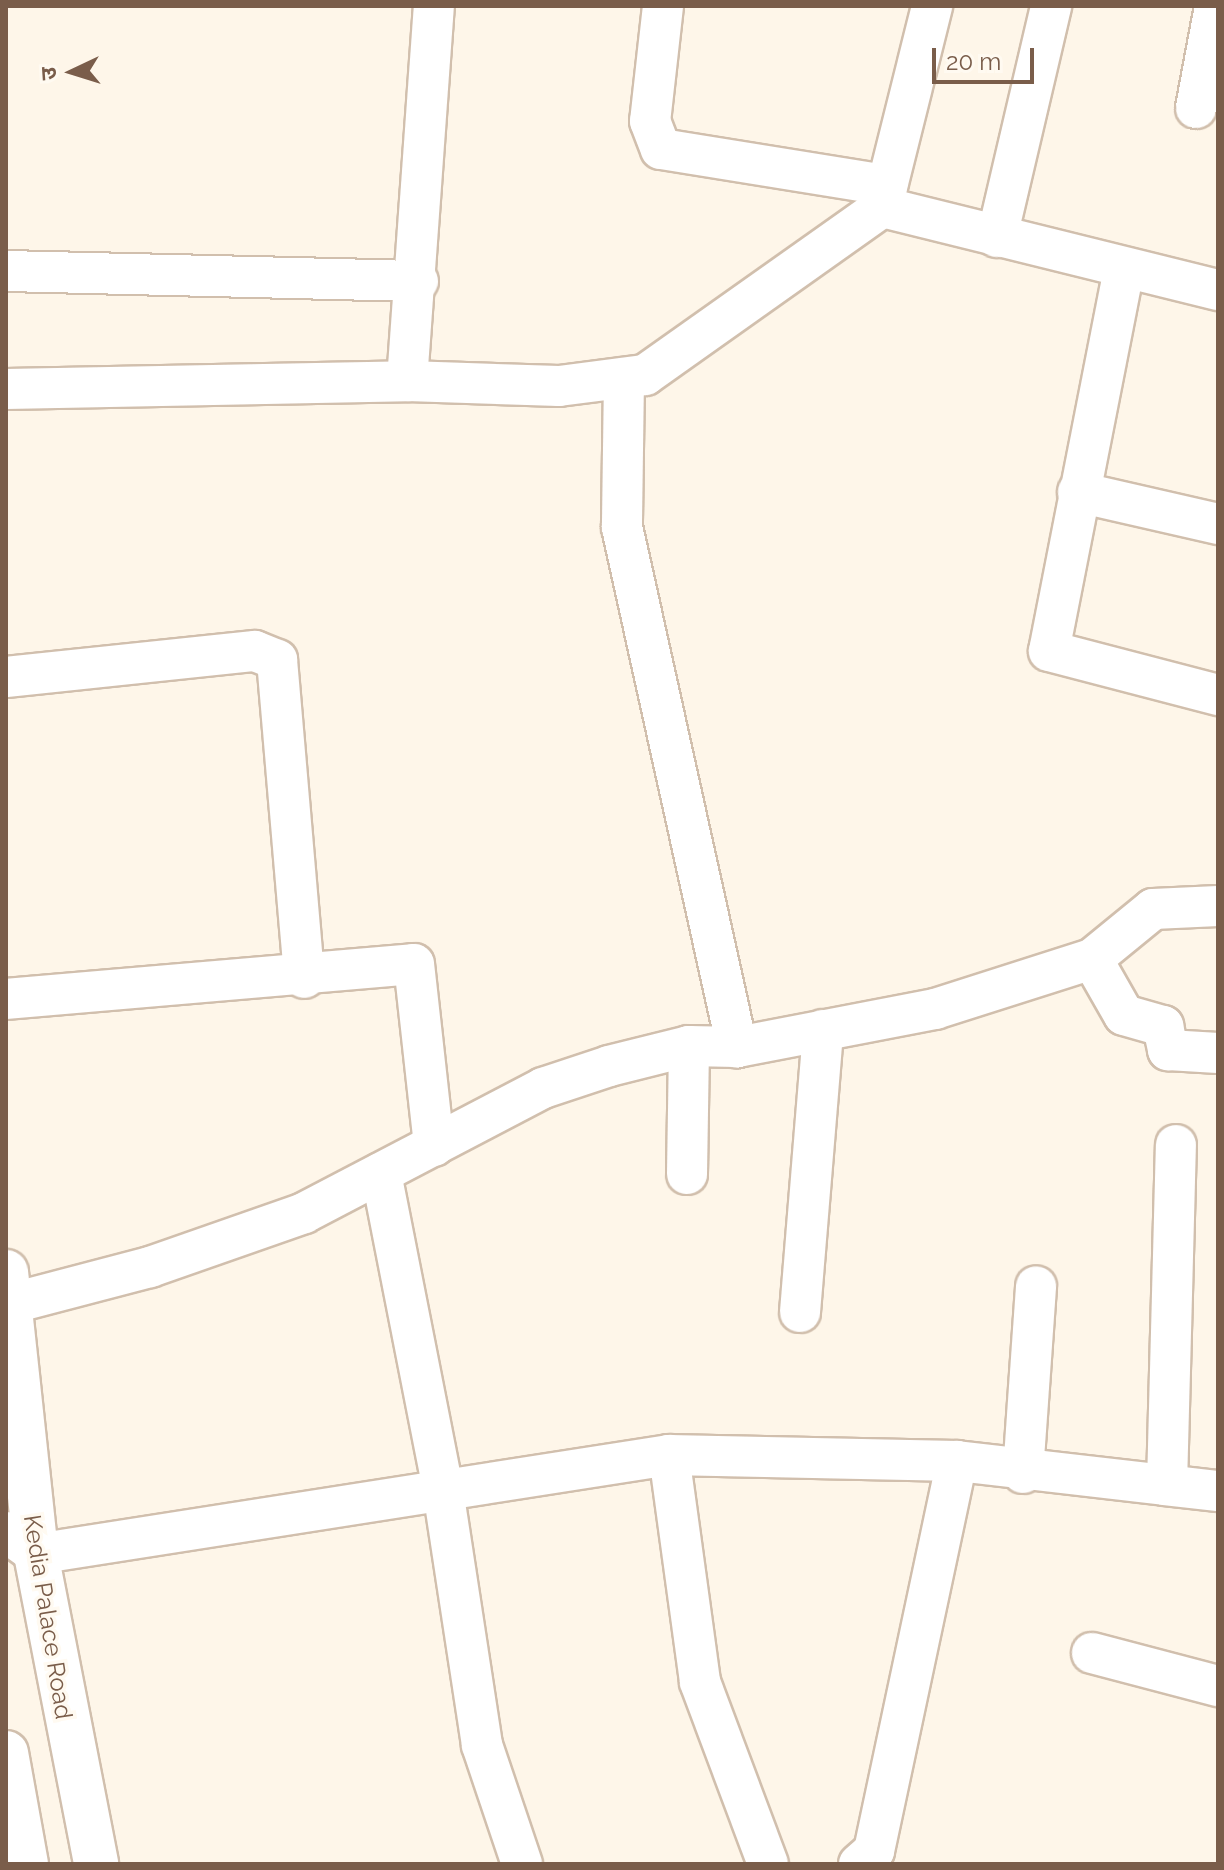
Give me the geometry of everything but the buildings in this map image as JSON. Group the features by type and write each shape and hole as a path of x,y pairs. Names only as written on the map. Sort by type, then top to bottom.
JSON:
{"street":[{"path":"407,381 418,281 434,6"},
{"path":"663,6 650,121 661,149 884,196 997,237 1218,290"},
{"path":"6,389 407,381 559,386 645,375 884,196 932,6"},
{"path":"997,237 1051,6"},
{"path":"1196,108 1215,6"},
{"path":"1124,269 1049,651 1218,695"},
{"path":"6,271 418,281"},
{"path":"624,378 622,527 737,1047"},
{"path":"1078,492 1218,524"},
{"path":"6,677 255,651 277,660 304,978"},
{"path":"8,1288 178,1257 304,1213 543,1088 689,1046 737,1047 935,1009 1092,959 1153,909 1218,906"},
{"path":"1092,959 1124,1015 1163,1026 1168,1050 1218,1053"},
{"path":"6,999 304,978 414,964 434,1146"},
{"path":"800,1312 823,1030"},
{"path":"687,1174 689,1046"},
{"path":"1167,1485 1176,1145"},
{"path":"381,1173 443,1490 482,1745 522,1864"},
{"path":"1023,1473 1036,1286"},
{"name":"Kedia Palace Road","path":"8,1288 21,1543 96,1864"},
{"path":"21,1543 443,1490 669,1455 957,1461 1023,1473 1218,1491"},
{"path":"669,1455 700,1682 768,1864"},
{"path":"859,1864 874,1851 957,1461"},
{"path":"1092,1653 1218,1686"},
{"path":"8,1775 26,1864"}]}
